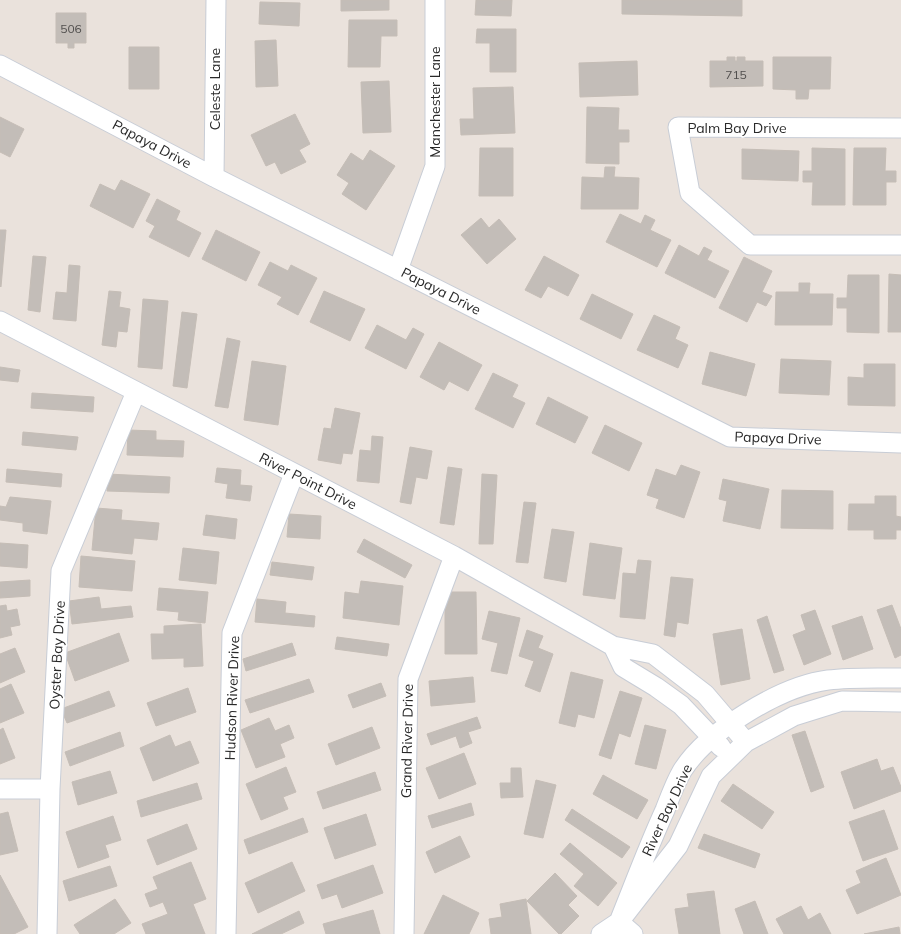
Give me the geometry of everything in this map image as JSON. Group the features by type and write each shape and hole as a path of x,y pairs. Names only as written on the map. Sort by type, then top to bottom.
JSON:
{"street":[{"name":"Celeste Lane","path":"214,177 216,0"},
{"name":"Manchester Lane","path":"398,270 435,166 435,0"},
{"name":"Papaya Drive","path":"0,65 214,177 730,437 901,443"},
{"name":"Palm Bay Drive","path":"901,128 678,127 690,193 750,245 901,245"},
{"name":"River Point Drive","path":"0,321 454,556 614,646 653,654 705,694 746,742"},
{"name":"Oyster Bay Drive","path":"47,934 50,789 62,570 136,392"},
{"name":"Hudson River Drive","path":"226,934 232,633 294,474"},
{"name":"Grand River Drive","path":"404,934 408,679 454,556"},
{"path":"614,646 623,667 656,687 680,705 731,756"},
{"name":"River Bay Drive","path":"626,928 652,838 682,772 694,756 713,738 748,711 768,700 797,688 827,680 856,678 901,678"},
{"name":"River Bay Drive","path":"601,934 626,928 678,846 711,776 746,742 794,716 842,701 901,702"},
{"path":"0,789 50,789"}],"building":[{"path":"341,0 389,0 389,10 341,11"},
{"path":"476,0 512,0 511,16 475,15"},
{"path":"622,0 742,0 742,16 622,14"},
{"path":"260,2 300,3 299,26 259,24"},
{"path":"56,13 86,13 86,43 74,43 74,48 68,48 68,43 56,43"},
{"path":"349,20 397,20 397,36 381,36 380,67 348,67"},
{"path":"477,29 516,29 516,72 490,72 490,43 476,43"},
{"path":"276,40 278,86 256,87 255,41"},
{"path":"129,47 159,47 159,89 129,89"},
{"path":"727,57 735,57 735,61 737,61 737,57 745,57 745,61 763,61 763,86 710,87 710,61 727,61"},
{"path":"773,57 831,57 830,89 809,89 808,99 796,99 796,90 773,89"},
{"path":"637,61 638,95 580,97 579,63"},
{"path":"389,81 391,132 363,133 361,82"},
{"path":"513,87 515,133 461,135 460,119 474,119 473,88"},
{"path":"587,107 619,108 618,130 629,130 629,142 619,142 619,164 586,163"},
{"path":"295,114 310,144 299,150 306,162 281,174 275,162 266,166 251,135"},
{"path":"0,117 24,129 10,157 0,152"},
{"path":"480,148 513,148 513,196 479,196"},
{"path":"812,148 845,149 845,205 812,205 813,182 803,182 803,171 812,171"},
{"path":"854,148 886,148 885,171 896,171 896,182 886,182 886,205 853,205"},
{"path":"742,149 799,151 798,181 742,179"},
{"path":"370,150 395,166 366,210 342,194 349,183 337,175 351,153 363,161"},
{"path":"605,167 615,167 614,177 639,178 638,209 581,209 582,177 604,178"},
{"path":"121,180 150,194 133,228 90,206 100,184 115,191"},
{"path":"157,199 180,211 176,220 201,233 189,257 149,237 155,226 146,221"},
{"path":"620,214 641,224 645,215 655,220 650,230 671,240 657,267 606,242"},
{"path":"481,218 489,228 499,219 516,239 487,264 461,235"},
{"path":"0,230 6,230 1,287 0,286"},
{"path":"216,230 260,252 246,281 202,259"},
{"path":"679,245 699,256 704,247 712,251 707,260 729,271 715,298 665,273"},
{"path":"33,256 46,257 40,312 28,310"},
{"path":"544,256 579,275 568,296 548,286 541,298 525,290"},
{"path":"744,257 772,271 762,292 772,296 766,306 757,302 747,322 719,308"},
{"path":"270,262 288,271 291,265 317,278 298,315 277,304 282,297 258,285"},
{"path":"69,265 80,266 76,321 53,319 56,292 67,293"},
{"path":"889,274 901,275 901,332 888,332"},
{"path":"848,275 879,275 879,333 847,332 847,308 837,308 837,298 847,298"},
{"path":"799,283 810,283 809,294 833,294 832,325 775,325 776,292 799,292"},
{"path":"109,291 121,292 119,307 130,309 127,332 118,331 116,347 102,345"},
{"path":"324,291 365,309 350,341 310,322"},
{"path":"592,294 633,314 621,339 580,319"},
{"path":"143,299 168,301 162,369 138,367"},
{"path":"182,312 197,314 187,388 173,386"},
{"path":"654,315 680,327 675,339 688,345 678,368 637,350"},
{"path":"377,325 406,340 413,328 424,334 406,369 365,348"},
{"path":"227,338 240,341 228,408 215,406"},
{"path":"439,342 482,365 468,391 449,381 444,390 420,377"},
{"path":"710,352 755,364 746,396 702,384"},
{"path":"781,359 831,361 829,395 779,393"},
{"path":"252,361 286,366 278,425 244,420"},
{"path":"864,364 895,364 895,406 848,405 848,377 864,378"},
{"path":"0,367 20,370 18,382 0,380"},
{"path":"493,373 518,385 512,397 525,403 513,428 475,409"},
{"path":"32,393 94,397 93,412 31,408"},
{"path":"548,397 588,417 575,443 536,424"},
{"path":"335,408 360,413 352,454 343,453 341,464 318,460 324,428 331,429"},
{"path":"605,425 642,443 629,471 592,453"},
{"path":"128,430 156,431 156,440 184,441 183,457 127,455"},
{"path":"23,432 78,437 76,450 22,445"},
{"path":"372,436 383,437 379,483 357,481 360,450 371,451"},
{"path":"410,447 432,451 427,479 416,477 411,504 400,502"},
{"path":"681,465 700,472 684,518 656,508 659,499 647,495 656,469 676,476"},
{"path":"448,467 462,469 454,525 440,523"},
{"path":"217,468 241,470 240,485 252,486 250,501 226,498 228,484 215,482"},
{"path":"7,469 62,474 61,487 6,482"},
{"path":"107,474 170,477 169,493 107,491"},
{"path":"482,474 497,475 493,544 479,544"},
{"path":"723,479 769,489 760,529 723,521 727,501 719,499"},
{"path":"782,490 833,491 833,529 781,528"},
{"path":"875,496 896,496 896,516 901,517 901,530 896,530 896,539 874,539 874,530 848,530 849,504 875,504"},
{"path":"10,497 51,501 47,534 23,531 23,523 0,520 0,506 6,507"},
{"path":"524,502 536,503 528,563 516,562"},
{"path":"96,508 122,510 121,520 159,523 157,540 134,538 132,554 92,550"},
{"path":"289,514 321,516 320,539 287,537"},
{"path":"206,515 237,519 235,539 203,535"},
{"path":"552,529 574,532 566,582 544,578"},
{"path":"364,539 412,565 405,578 357,552"},
{"path":"0,543 28,545 27,568 0,566"},
{"path":"590,543 622,548 615,599 583,595"},
{"path":"183,548 219,552 216,584 179,580"},
{"path":"81,556 135,561 132,591 79,587"},
{"path":"638,560 651,561 645,619 620,617 623,573 636,574"},
{"path":"272,562 314,567 312,580 270,575"},
{"path":"671,577 693,579 688,624 677,622 675,637 664,635"},
{"path":"30,580 30,596 0,598 0,582"},
{"path":"361,581 403,586 399,625 343,618 345,592 359,594"},
{"path":"159,588 208,592 205,623 178,620 179,612 157,610"},
{"path":"445,592 476,592 477,654 445,654"},
{"path":"99,597 101,609 131,606 133,617 72,624 69,601"},
{"path":"257,599 286,602 285,613 315,616 314,627 255,622"},
{"path":"6,605 7,611 17,609 20,625 10,627 12,635 0,638 0,606"},
{"path":"892,605 901,629 901,655 895,658 877,610"},
{"path":"815,610 831,654 804,665 793,635 806,630 801,615"},
{"path":"489,611 520,618 507,674 491,671 498,643 482,639"},
{"path":"767,616 784,670 774,673 757,620"},
{"path":"862,616 873,649 843,660 832,626"},
{"path":"201,624 203,666 184,667 184,658 152,659 151,634 164,634 164,626"},
{"path":"742,629 750,679 721,685 713,634"},
{"path":"527,630 543,636 538,648 553,654 540,692 525,686 534,661 519,656"},
{"path":"119,633 129,661 75,681 65,653"},
{"path":"337,637 389,644 387,656 335,649"},
{"path":"292,643 296,655 246,671 243,659"},
{"path":"15,648 25,672 0,683 0,654"},
{"path":"571,672 603,680 594,718 578,714 575,727 559,723"},
{"path":"473,677 475,702 431,706 429,681"},
{"path":"309,679 314,692 250,713 245,700"},
{"path":"381,683 386,696 353,708 348,695"},
{"path":"11,684 24,713 0,723 0,689"},
{"path":"188,688 196,712 156,726 147,703"},
{"path":"109,691 115,706 67,723 61,709"},
{"path":"620,691 642,698 630,737 619,733 611,759 599,755"},
{"path":"477,717 481,728 468,732 472,743 460,748 456,736 431,745 427,734"},
{"path":"269,718 275,731 289,725 294,738 280,744 285,757 256,768 241,730"},
{"path":"645,725 666,730 656,769 635,764"},
{"path":"372,727 380,748 336,765 328,744"},
{"path":"3,728 15,758 0,764 0,730"},
{"path":"805,731 824,787 811,792 792,735"},
{"path":"120,732 124,746 70,766 65,752"},
{"path":"170,735 175,747 190,741 199,763 153,781 140,748"},
{"path":"464,753 476,784 439,799 426,768"},
{"path":"877,759 881,771 893,767 901,787 901,791 854,809 841,772"},
{"path":"286,767 296,792 283,797 288,809 261,820 246,784"},
{"path":"511,768 521,768 523,797 501,798 500,783 511,783"},
{"path":"110,771 117,793 78,805 72,782"},
{"path":"375,772 381,790 323,809 317,792"},
{"path":"603,775 648,800 637,819 593,794"},
{"path":"536,780 556,785 543,838 524,834"},
{"path":"197,783 202,799 141,817 137,801"},
{"path":"733,784 774,812 762,829 721,801"},
{"path":"471,803 474,815 432,828 428,816"},
{"path":"572,809 630,847 622,858 565,820"},
{"path":"884,810 898,849 863,861 849,822"},
{"path":"8,812 18,851 0,855 0,814"},
{"path":"366,814 376,845 335,859 324,828"},
{"path":"113,816 121,840 105,845 109,857 78,868 66,832"},
{"path":"303,818 308,832 249,854 244,840"},
{"path":"187,824 197,849 157,865 147,840"},
{"path":"704,834 760,854 755,868 698,848"},
{"path":"460,836 470,857 435,873 426,852"},
{"path":"570,843 617,883 598,906 574,886 584,874 560,854"},
{"path":"886,858 901,895 857,914 846,890 861,883 856,871"},
{"path":"191,862 206,899 193,904 205,934 146,934 142,924 168,914 163,902 150,907 145,894 158,889 153,877"},
{"path":"292,862 305,891 258,913 245,883"},
{"path":"373,865 383,893 342,908 337,894 322,899 317,885"},
{"path":"110,866 117,886 69,901 63,881"},
{"path":"555,873 577,896 568,905 579,916 561,934 559,934 527,901"},
{"path":"0,875 28,927 14,934 0,934"},
{"path":"714,891 720,934 679,934 675,909 689,907 687,894"},
{"path":"443,895 479,913 469,934 424,934"},
{"path":"115,899 131,923 114,934 80,934 74,925"},
{"path":"526,899 531,934 491,934 489,919 502,917 500,904"},
{"path":"755,901 768,934 744,934 735,909"},
{"path":"801,906 808,920 820,913 831,934 784,934 776,919"},
{"path":"373,910 380,934 326,934 323,924"},
{"path":"299,911 304,923 281,934 252,934"},
{"path":"899,927 900,934 864,934"}]}
